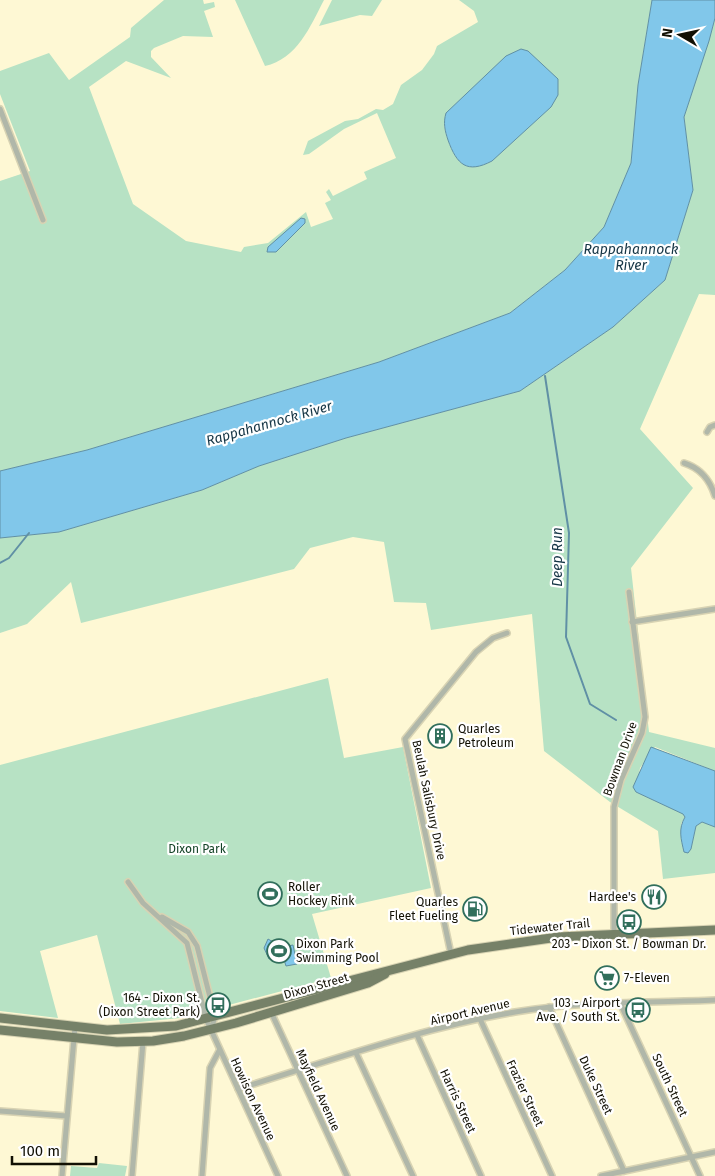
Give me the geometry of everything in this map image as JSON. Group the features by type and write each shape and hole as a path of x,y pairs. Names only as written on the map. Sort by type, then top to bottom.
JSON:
{"main road":[{"name":"Tidewater Trail","path":"391,970 451,954 529,940 715,930"},
{"name":"Dixon Street","path":"0,1018 75,1027 140,1030 176,1026 338,982 391,970"},
{"name":"Dixon Street","path":"0,1030 117,1042 143,1042 184,1036 368,983 391,970"}],"street":[{"path":"0,109 42,220"},
{"path":"707,432 710,427 715,425"},
{"path":"684,463 694,467 705,477 715,496"},
{"name":"Bowman Drive","path":"614,934 614,807 621,780 642,733 645,717 629,592"},
{"path":"632,622 715,609"},
{"name":"Beulah Salisbury Drive","path":"451,954 405,739 476,652 493,638 507,633"},
{"path":"128,882 143,903 178,933 190,950 210,1018 211,1029"},
{"path":"156,914 181,928 194,940 211,1029"},
{"name":"Airport Avenue","path":"238,1089 480,1018 549,1007 715,1000"},
{"name":"South Street","path":"620,1003 700,1176"},
{"name":"Duke Street","path":"549,1007 624,1171"},
{"name":"Mayfield Avenue","path":"271,1012 347,1176"},
{"name":"Frazier Street","path":"480,1018 552,1176"},
{"path":"62,1176 75,1027"},
{"name":"Howison Avenue","path":"211,1029 278,1176"},
{"name":"Harris Street","path":"417,1035 481,1176"},
{"path":"132,1176 143,1042"},
{"path":"202,1176 210,1068 220,1051"},
{"path":"356,1053 413,1176"},
{"path":"0,1111 67,1116"},
{"path":"601,1176 715,1152"}],"green space":[{"path":"164,0 203,0 204,4 214,2 215,7 204,11 213,37 183,36 151,51 151,57 171,78 126,61 89,87 133,204 186,241 241,252 244,247 268,243 306,212 311,227 333,219 325,203 331,200 326,192 329,189 333,196 367,179 364,172 396,158 377,113 344,129 309,154 303,155 308,141 345,121 358,119 376,109 383,110 393,104 401,85 422,70 434,54 437,46 478,22 474,11 459,0 652,0 638,85 631,163 604,227 565,270 510,313 379,362 87,450 0,471 0,181 30,171 0,94 0,71 49,53 69,80 130,37 131,28","holes":["444,125 492,161 472,166 464,164 454,152"]},
{"path":"235,0 324,0 308,31 294,49 286,57 265,66"},
{"path":"332,0 382,0 372,16 360,15 319,26"},
{"path":"715,18 715,295 699,294 640,429 693,488 631,568 649,732 715,748 715,771 655,747 640,768 636,792 683,813 685,817 681,824 691,849 696,826 702,822 715,827 715,873 663,879 658,831 610,802 544,751 532,614 431,630 426,603 394,602 384,542 353,537 310,548 294,569 81,623 71,582 27,624 0,633 0,538 59,532 202,490 259,466 346,438 520,391 613,327 665,280 693,190 684,117"},
{"name":"Dixon Park","path":"328,678 344,758 403,747 431,888 312,914 331,978 180,1018 120,1024 97,935 40,951 58,1018 0,1011 0,765"},
{"path":"99,1163 127,1166 125,1176 70,1176 71,1166 97,1168"}],"water":[{"name":"Rappahannock River","path":"652,0 715,0 715,18 684,117 693,190 665,280 613,327 520,391 346,438 259,466 202,490 59,532 0,538 0,471 87,450 379,362 510,313 565,270 604,227 631,163 638,85"},
{"path":"521,49 528,51 558,79 558,95 551,107 492,161 476,167 464,165 451,149 445,127 446,113 506,56"},
{"path":"301,218 305,219 305,223 276,252 267,252 268,247"},
{"path":"651,747 715,771 715,827 702,822 696,826 691,849 688,853 684,852 681,838 681,826 685,817 683,814 636,792 633,787"},
{"name":"Dixon Park Swimming Pool","path":"268,939 282,947 293,945 297,964 286,966 282,953 269,959 264,948"}],"waterway":[{"name":"Deep Run","path":"545,376 569,533 566,637 590,704 616,720"},
{"path":"0,563 9,558 29,533"}],"place":[{"name":"Quarles Petroleum","path":"440,736"},
{"name":"Roller Hockey Rink","path":"270,894"},
{"name":"Hardee's","path":"654,897"},
{"name":"Quarles Fleet Fueling","path":"475,909"},
{"name":"203 - Dixon St. / Bowman Dr.","path":"629,922"},
{"name":"Dixon Park Swimming Pool","path":"279,951"},
{"name":"7-Eleven","path":"607,978"},
{"name":"164 - Dixon St. (Dixon Street Park)","path":"218,1005"},
{"name":"103 - Airport Ave. / South St.","path":"638,1010"}]}
